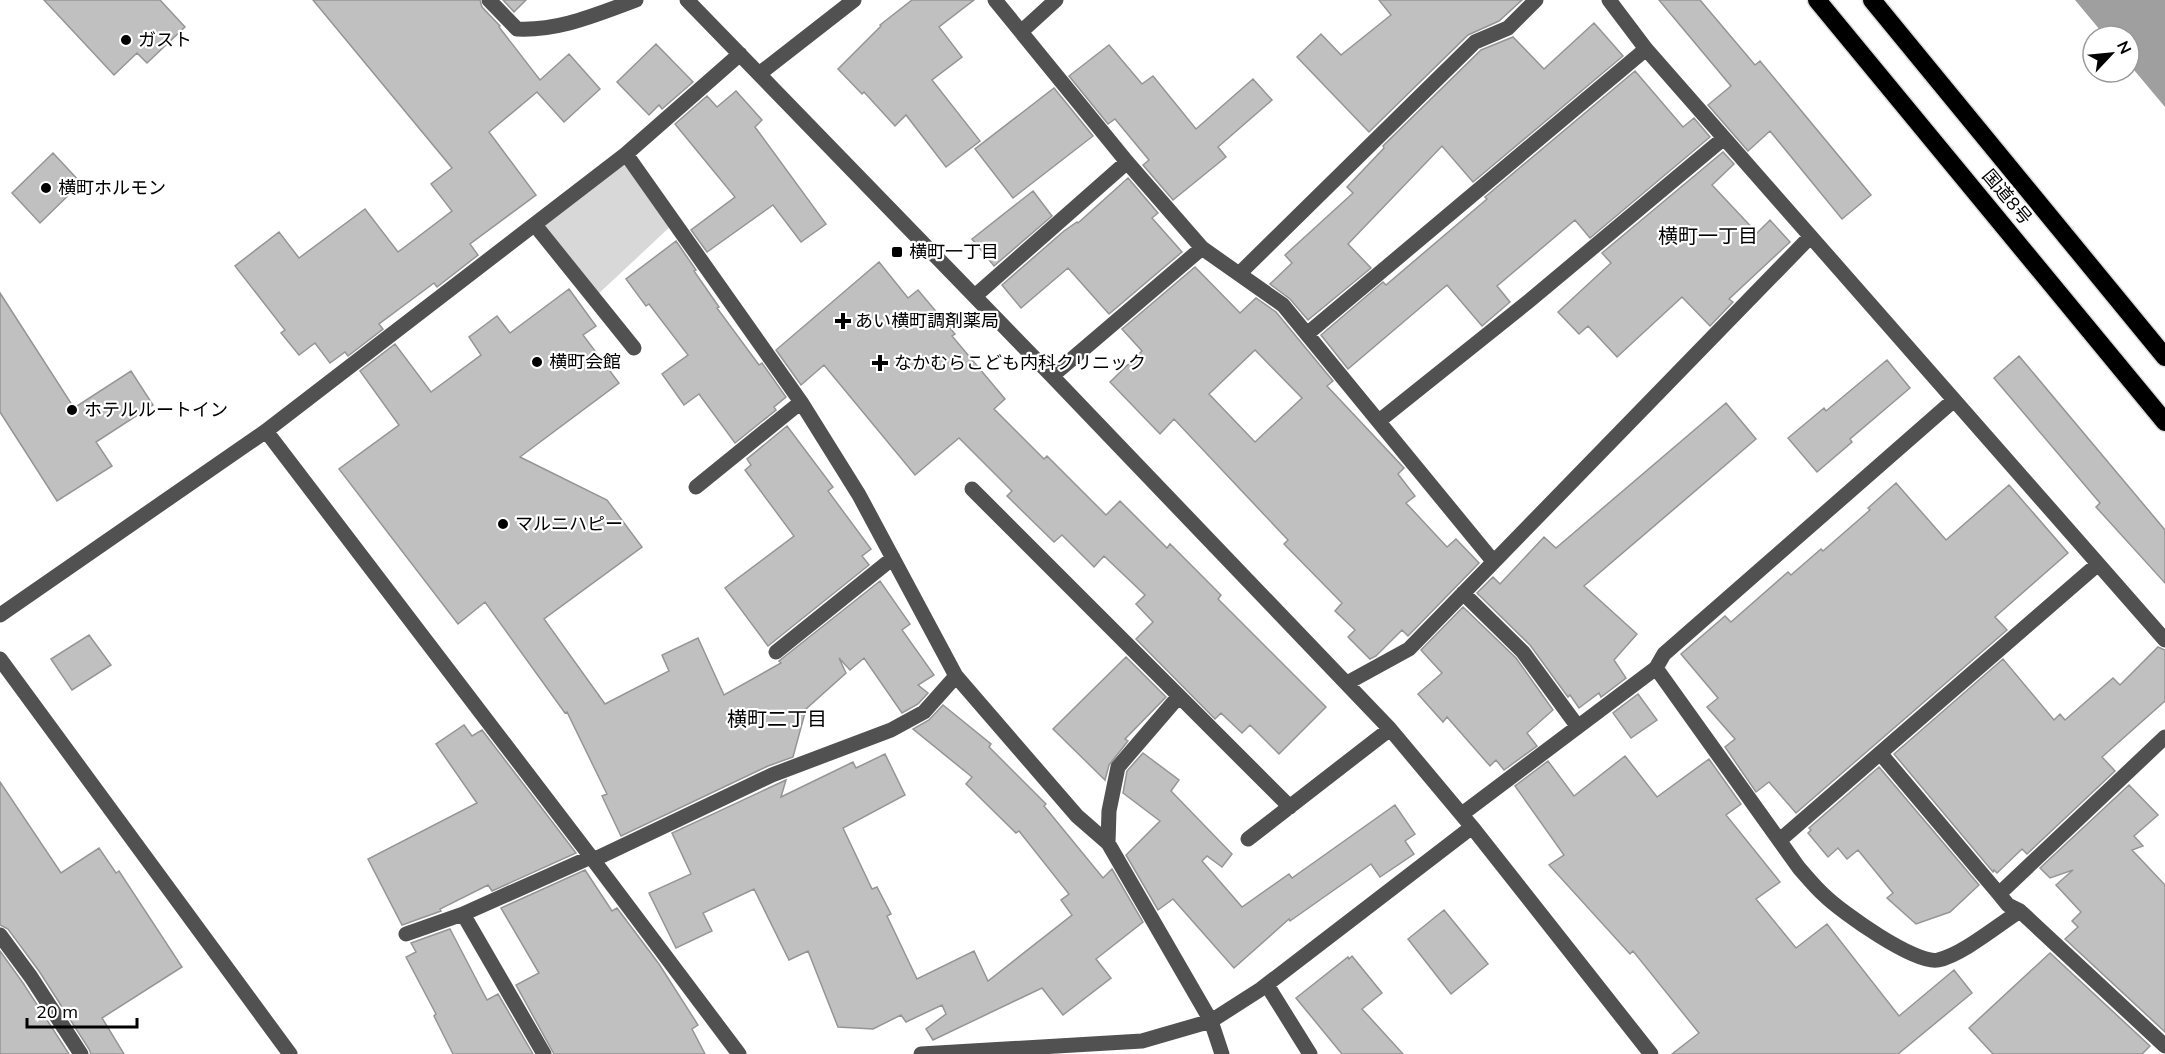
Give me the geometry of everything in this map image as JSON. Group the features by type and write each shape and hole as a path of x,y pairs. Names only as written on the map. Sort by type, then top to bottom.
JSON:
{"highway":[{"name":"国道8号","path":"1817,0 2165,422"},
{"name":"国道8号","path":"1872,0 2165,357"}],"street":[{"path":"489,0 517,28 538,30 568,24 636,0"},
{"path":"687,0 1053,376 1390,729 1462,814 1651,1054"},
{"path":"759,74 854,0"},
{"path":"995,0 1127,162 1202,248 1283,305 1493,561"},
{"path":"1022,31 1056,0"},
{"path":"1240,273 1475,42 1508,28 1536,0"},
{"path":"1609,0 1646,49 2165,640"},
{"path":"1307,334 1646,49"},
{"path":"0,615 266,431 626,154 740,54"},
{"path":"1379,421 1538,293 1724,138"},
{"path":"626,154 801,402 859,495 956,676 1077,816 1107,843 1211,1021 1222,1054"},
{"path":"975,296 1127,162"},
{"path":"535,225 634,348"},
{"path":"1347,683 1409,650 1810,237"},
{"path":"1053,376 1202,248"},
{"path":"1462,814 1656,668 1664,654 1954,400"},
{"path":"696,487 801,402"},
{"path":"266,431 739,1054"},
{"path":"972,489 1290,807"},
{"path":"776,652 893,558"},
{"path":"1780,840 2098,564"},
{"path":"1464,593 1523,652 1578,727"},
{"path":"0,659 290,1054"},
{"path":"1656,668 1799,868 1823,895 1850,917 1922,960 1937,960 1964,949 2020,911"},
{"path":"406,934 463,914 592,858 772,775 891,730 924,712 956,676"},
{"path":"1107,843 1109,811 1118,767 1179,696"},
{"path":"1248,839 1390,729"},
{"path":"1999,894 2165,737"},
{"path":"1880,753 2008,905 2020,911 2165,1046"},
{"path":"921,1054 1142,1041 1211,1021 1232,1010 1267,985 1472,827"},
{"path":"463,914 544,1054"},
{"path":"0,935 31,977 81,1054"},
{"path":"1267,985 1310,1054"}],"shaded area":[{"path":"2075,0 2165,0 2165,107 2141,78 2141,24 2095,24"},
{"path":"626,154 674,223 594,298 535,225"}],"building":[{"name":"ガスト","path":"44,0 160,0 185,27 147,63 137,53 114,75"},
{"path":"313,0 480,0 482,7 500,26 540,80 569,54 600,89 564,122 537,92 489,132 536,195 470,244 478,255 437,287 434,283 379,324 383,329 348,356 345,352 330,363 315,343 299,355 281,333 285,330 235,266 279,232 299,258 365,209 398,252 452,211 431,184 452,168"},
{"path":"503,0 526,0 514,12"},
{"path":"912,0 974,0 939,27 962,57 932,80 980,141 946,167 906,115 895,126 864,92 862,94 838,69 880,25"},
{"path":"1379,0 1522,0 1499,21 1468,35 1369,132 1297,57 1321,34 1341,55 1391,15"},
{"path":"1659,0 1700,0 1755,65 1760,61 1871,195 1842,219 1770,131 1748,151 1708,105 1731,86"},
{"path":"1594,23 1623,56 1473,182 1442,146 1348,244 1371,268 1308,320 1290,299 1270,284 1292,263 1285,255 1353,193 1347,187 1384,148 1383,146 1481,50 1513,37 1544,69"},
{"path":"656,44 693,82 662,109 659,105 649,115 617,82"},
{"path":"1109,45 1142,84 1153,76 1196,129 1253,79 1272,100 1218,147 1226,157 1173,200 1143,165 1149,160 1115,119 1108,124 1069,76"},
{"path":"1635,71 1683,127 1694,118 1710,137 1590,238 1575,220 1497,286 1510,302 1482,326 1447,285 1348,369 1321,335 1383,282 1386,285 1487,199 1485,197"},
{"path":"1054,88 1093,136 1013,198 975,149"},
{"path":"736,91 762,120 755,127 826,224 801,242 773,205 707,252 691,230 735,197 675,124 707,96 717,107"},
{"path":"1723,152 1734,164 1712,185 1757,233 1770,220 1790,242 1729,299 1733,302 1710,326 1682,297 1617,357 1588,326 1579,334 1558,312 1611,263 1602,253"},
{"name":"横町ホルモン","path":"53,153 81,183 40,223 12,193"},
{"path":"1128,178 1158,213 1152,218 1182,252 1109,314 1068,268 1021,308 1002,285 1064,231 1078,223"},
{"path":"1033,191 1052,216 994,266 972,239"},
{"path":"676,241 719,307 717,308 759,365 762,363 786,397 774,407 776,410 735,443 699,394 684,405 662,374 688,355 649,304 646,306 626,279"},
{"path":"879,262 908,298 918,290 955,334 952,336 1005,399 994,409 1044,459 1047,456 1106,515 1120,501 1167,548 1170,544 1221,595 1218,599 1326,707 1279,754 1250,725 1242,733 1221,713 1215,719 1136,639 1153,622 1136,604 1145,595 1104,556 1094,567 1062,535 1054,542 1007,496 1012,491 959,438 915,475 824,365 801,385 776,350"},
{"path":"1195,267 1240,313 1256,298 1276,312 1333,381 1327,386 1404,468 1398,474 1415,496 1406,503 1447,547 1456,539 1479,563 1408,636 1402,630 1376,656 1370,659 1348,637 1355,630 1335,611 1342,603 1284,544 1288,540 1174,419 1160,434 1110,382 1142,351 1122,329","holes":["1255,350 1302,398 1255,442 1209,394"]},
{"path":"569,289 596,326 583,335 619,383 520,457 607,500 642,547 544,619 605,704 669,671 662,655 698,638 724,695 781,663 779,661 880,581 910,624 902,630 934,675 918,685 928,693 918,704 902,713 864,658 850,670 839,658 846,673 806,709 793,757 768,766 621,836 602,796 607,794 567,712 565,713 485,602 458,624 339,469 399,425 360,371 395,344 431,392 481,355 469,337 497,316 510,333"},
{"name":"ホテルルートイン","path":"0,293 74,408 131,371 153,405 96,442 112,466 57,501 0,412"},
{"path":"2019,356 2165,530 2165,583 2096,507 2100,503 1994,378"},
{"path":"1887,360 1910,388 1850,439 1852,442 1817,472 1788,438 1824,408 1826,411"},
{"path":"1726,403 1756,439 1584,586 1637,634 1614,660 1626,678 1601,697 1599,693 1579,708 1570,695 1568,697 1530,645 1477,593 1493,577 1500,584 1544,537 1556,548"},
{"path":"787,426 833,487 828,491 871,549 862,556 869,565 768,646 725,588 794,536 745,470 751,465 747,459"},
{"path":"1896,483 1946,540 2009,485 2068,553 1995,617 2007,630 1796,813 1769,782 1756,792 1725,747 1735,739 1707,707 1718,698 1681,654 1725,616 1731,622 1788,572 1791,575 1821,549 1823,551 1870,510 1868,508"},
{"path":"1463,607 1516,658 1553,710 1527,733 1537,746 1504,770 1496,760 1490,766 1447,717 1443,722 1418,694 1442,673 1421,650"},
{"path":"89,635 111,665 72,690 51,659"},
{"path":"2158,647 2165,650 2165,701 2102,757 2115,771 2027,854 2022,849 1997,873 1994,870 1993,872 1894,754 2003,659 2054,720 2060,714 2065,720 2113,678 2120,685"},
{"path":"1126,657 1166,697 1125,739 1128,741 1109,765 1105,780 1053,729"},
{"path":"1638,694 1657,720 1631,738 1613,713"},
{"path":"943,705 991,744 989,747 1046,804 1044,806 1103,878 1112,869 1143,922 1096,959 1111,978 1063,1015 1042,988 933,1040 926,1029 946,1014 942,1005 906,1022 901,1015 873,1029 838,1027 808,951 789,960 754,889 703,913 712,931 676,948 649,893 691,874 672,833 786,780 781,797 853,762 856,768 885,754 905,795 843,828 872,889 877,887 891,914 887,916 917,979 974,951 988,981 1072,915 1061,900 1069,894 1019,831 1016,833 966,784 972,777 913,729 929,720"},
{"path":"464,725 472,736 482,730 576,853 492,891 488,885 440,909 441,911 402,925 368,859 477,803 436,744"},
{"path":"1143,753 1179,780 1171,791 1232,854 1222,867 1207,856 1202,861 1242,907 1289,874 1292,878 1395,805 1415,834 1405,841 1414,854 1380,877 1371,864 1290,921 1289,919 1234,968 1173,899 1158,910 1126,855 1160,821 1123,793 1127,771"},
{"path":"1625,756 1657,797 1709,759 1741,804 1726,815 1780,882 1756,899 1796,948 1827,924 1899,1016 1954,970 1972,993 1898,1054 1672,1054 1699,1033 1633,951 1630,954 1549,865 1564,855 1515,786 1548,761 1574,796"},
{"path":"1879,767 1979,885 1950,912 1916,924 1887,898 1893,893 1858,850 1847,859 1838,848 1828,857 1808,833 1811,830 1809,828"},
{"path":"0,782 61,873 99,848 116,873 119,871 182,967 102,1018 124,1054 91,1054 39,971 8,929 0,925"},
{"path":"2129,785 2158,815 2134,836 2143,846 2132,850 2165,885 2165,1032 2065,939 2078,927 2072,921 2081,912 2056,885 2073,870 2050,878 2040,868"},
{"path":"585,870 612,911 617,908 659,964 698,1025 692,1029 705,1054 554,1054 516,985 539,973 501,908"},
{"path":"1444,910 1488,964 1451,994 1408,939"},
{"path":"450,929 487,1000 498,994 533,1054 453,1054 434,1016 436,1014 406,957 416,952 411,943"},
{"path":"0,951 23,983 69,1054 0,1054"},
{"path":"2050,953 2150,1046 2142,1054 1993,1054 1969,1028"},
{"path":"1352,956 1382,993 1362,1009 1403,1054 1342,1054 1296,998"}],"place":[{"name":"ガスト","path":"126,40"},
{"name":"横町ホルモン","path":"46,188"},
{"name":"横町一丁目","path":"897,252"},
{"name":"あい横町調剤薬局","path":"843,321"},
{"name":"横町会館","path":"537,362"},
{"name":"なかむらこども内科クリニック","path":"880,363"},
{"name":"ホテルルートイン","path":"72,410"},
{"name":"マルニハピー","path":"503,524"}],"district":[{"name":"横町一丁目","path":"1708,236"},
{"name":"横町二丁目","path":"777,719"}]}
